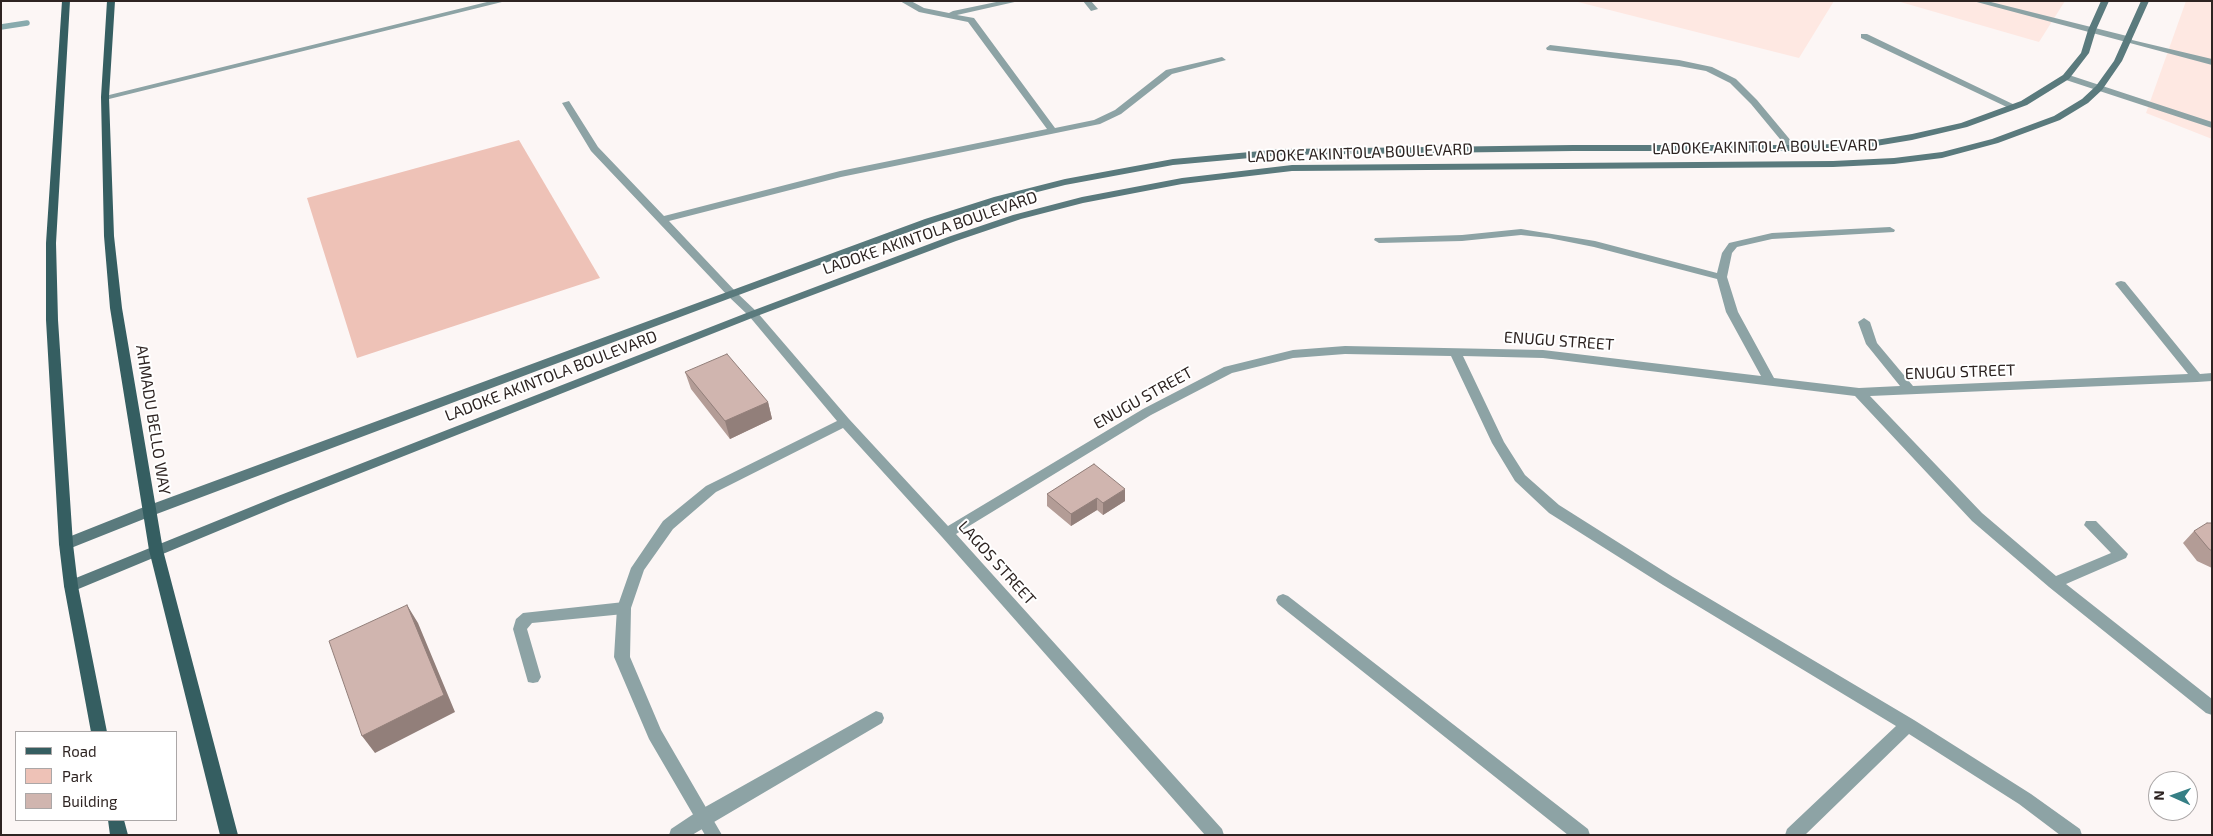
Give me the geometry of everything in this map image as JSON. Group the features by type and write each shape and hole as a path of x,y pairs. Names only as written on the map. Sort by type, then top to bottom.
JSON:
{"main road":[{"path":"66,1 51,253 52,320 66,544 71,586 100,731"},
{"name":"AHMADU BELLO WAY","path":"111,1 105,97 109,236 116,308 148,511 156,550 229,835"},
{"path":"116,821 119,835"}],"street":[{"path":"105,97 502,1"},
{"path":"904,1 922,10 971,20 1053,131"},
{"path":"946,14 1015,1"},
{"path":"1087,1 1094,9"},
{"path":"1977,1 2212,62"},
{"name":"LADOKE AKINTOLA BOULEVARD","path":"66,544 148,511 929,221 998,199 1065,182 1173,162 1283,152 1335,150 1792,148 1870,144 1912,138 1964,125 2014,107 2024,103 2066,77 2085,53 2092,30 2105,1"},
{"name":"LADOKE AKINTOLA BOULEVARD","path":"71,586 156,550 753,314 952,239 1017,217 1082,200 1182,181 1235,173 1302,168 1833,164 1894,161 1942,155 1995,141 2057,118 2085,101 2099,88 2118,61 2144,1"},
{"path":"1864,36 2014,107"},
{"path":"1550,48 1679,62 1709,69 1733,81 1754,102 1792,148"},
{"path":"662,220 840,174 1097,122 1118,112 1169,72 1222,60"},
{"path":"2066,77 2212,125"},
{"name":"LAGOS STREET","path":"566,103 594,149 753,314 846,422 948,533 1216,835"},
{"path":"1770,382 1732,312 1722,277 1726,254 1733,245 1772,236 1890,230"},
{"path":"1379,240 1462,238 1521,232 1550,235 1722,277"},
{"path":"2121,284 2198,378"},
{"path":"1864,322 1872,344 1910,390"},
{"name":"ENUGU STREET","path":"948,533 1147,412 1228,370 1293,354 1345,350 1543,354 1859,392 2212,378"},
{"path":"1456,353 1498,442 1520,478 1554,509 1668,581 1908,725 2025,799 2074,835"},
{"path":"1859,392 1977,517 2054,582 2212,708"},
{"path":"714,835 655,734 622,657 624,608 638,568 668,525 711,490 782,452 846,422"},
{"path":"2054,582 2121,554 2091,525"},
{"path":"1283,600 1582,835"},
{"path":"533,677 520,629 521,623 528,617 624,608"},
{"path":"677,835 704,817 876,718"},
{"path":"1793,835 1908,725"}],"shaded area":[{"path":"1574,1 1834,1 1799,58"},
{"path":"1897,1 2065,1 2039,42"},
{"path":"2186,1 2212,1 2212,139 2146,113"}],"green space":[{"path":"519,140 600,278 357,358 307,198"}],"building":[{"path":"727,354 768,402 725,421 685,372"},
{"path":"1094,464 1125,489 1103,503 1097,498 1071,514 1047,494"},
{"path":"2207,523 2212,523 2212,551 2194,531"},
{"path":"407,605 444,695 362,736 329,641"}],"waterway":[{"path":"1,27 27,23"}]}
